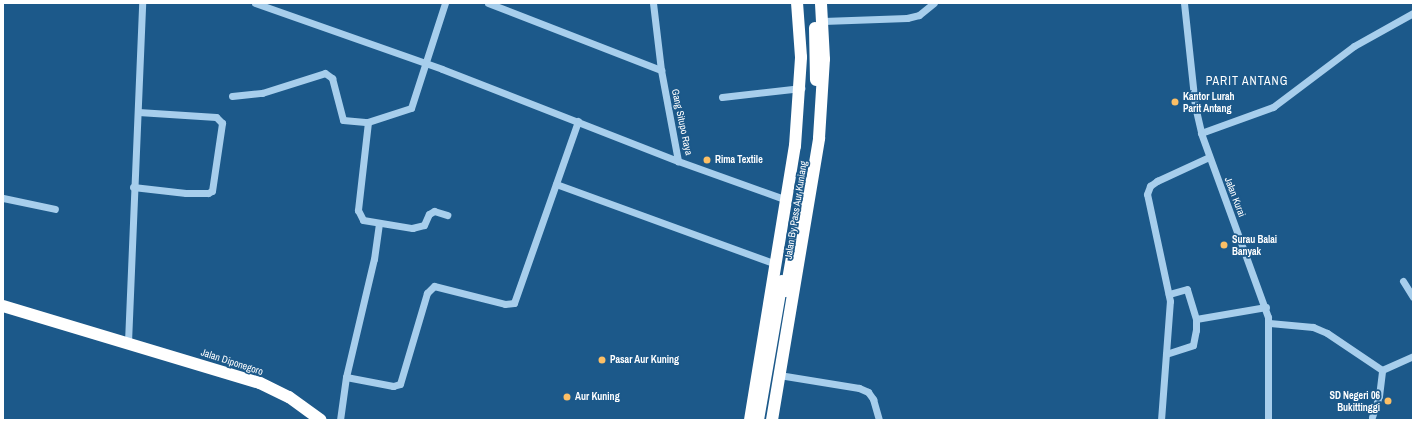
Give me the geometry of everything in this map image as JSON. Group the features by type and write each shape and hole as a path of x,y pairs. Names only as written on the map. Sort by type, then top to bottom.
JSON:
{"highway":[{"name":"Jalan By Pass Aur Kuniang","path":"750,420 787,200 801,88 801,58 797,3"},
{"name":"Jalan By Pass Aur Kuniang","path":"758,420 804,138 809,67 805,3"},
{"name":"Jalan By Pass Aur Kuniang","path":"765,420 814,116 816,72 813,3"},
{"name":"Jalan By Pass Aur Kuniang","path":"772,420 819,138 824,66 821,3"},
{"name":"Jalan Diponegoro","path":"3,306 128,342 260,383 289,397 321,420"}],"street":[{"path":"128,342 133,187 138,112 142,3"},
{"path":"255,3 375,47 427,63 678,161"},
{"path":"232,96 262,93 325,73 332,78 343,120 368,122 409,111 427,63 445,3"},
{"path":"488,3 661,70"},
{"name":"Gang Situpo Raya","path":"653,3 661,70 678,161 787,200"},
{"path":"823,21 907,18 919,15 934,3"},
{"name":"Jalan Kurai","path":"1184,3 1195,106 1201,133 1266,307 1269,323 1268,420"},
{"path":"1201,133 1273,106 1354,46 1413,13"},
{"path":"722,97 801,88"},
{"path":"133,187 186,193 208,193 212,191 222,123 216,117 138,112"},
{"path":"346,377 379,384 400,384 427,293 434,286 505,304 514,303 578,121"},
{"path":"368,122 358,210 363,220 379,224 420,227 434,211 447,215"},
{"path":"1161,420 1169,294 1147,202 1147,194 1150,186 1157,181 1209,157"},
{"path":"556,184 776,264"},
{"path":"3,198 55,209"},
{"path":"340,420 346,377 374,259 379,224"},
{"path":"1403,281 1413,296"},
{"path":"1166,354 1193,345 1196,338 1196,319 1187,289 1169,294"},
{"path":"1196,319 1266,307"},
{"path":"1269,323 1313,327 1327,333 1382,370"},
{"path":"1382,370 1413,356"},
{"path":"1372,417 1379,396 1382,370"},
{"path":"779,375 859,388 868,392 879,420"}],"place":[{"name":"Kantor Lurah Parit Antang","path":"1175,102"},
{"name":"Rima Textile","path":"707,160"},
{"name":"Surau Balai Banyak","path":"1224,245"},
{"name":"Pasar Aur Kuning","path":"602,360"},
{"name":"Aur Kuning","path":"567,397"},
{"name":"SD Negeri 06 Bukittinggi","path":"1388,401"}],"district":[{"name":"PARIT ANTANG","path":"1247,82"}]}
